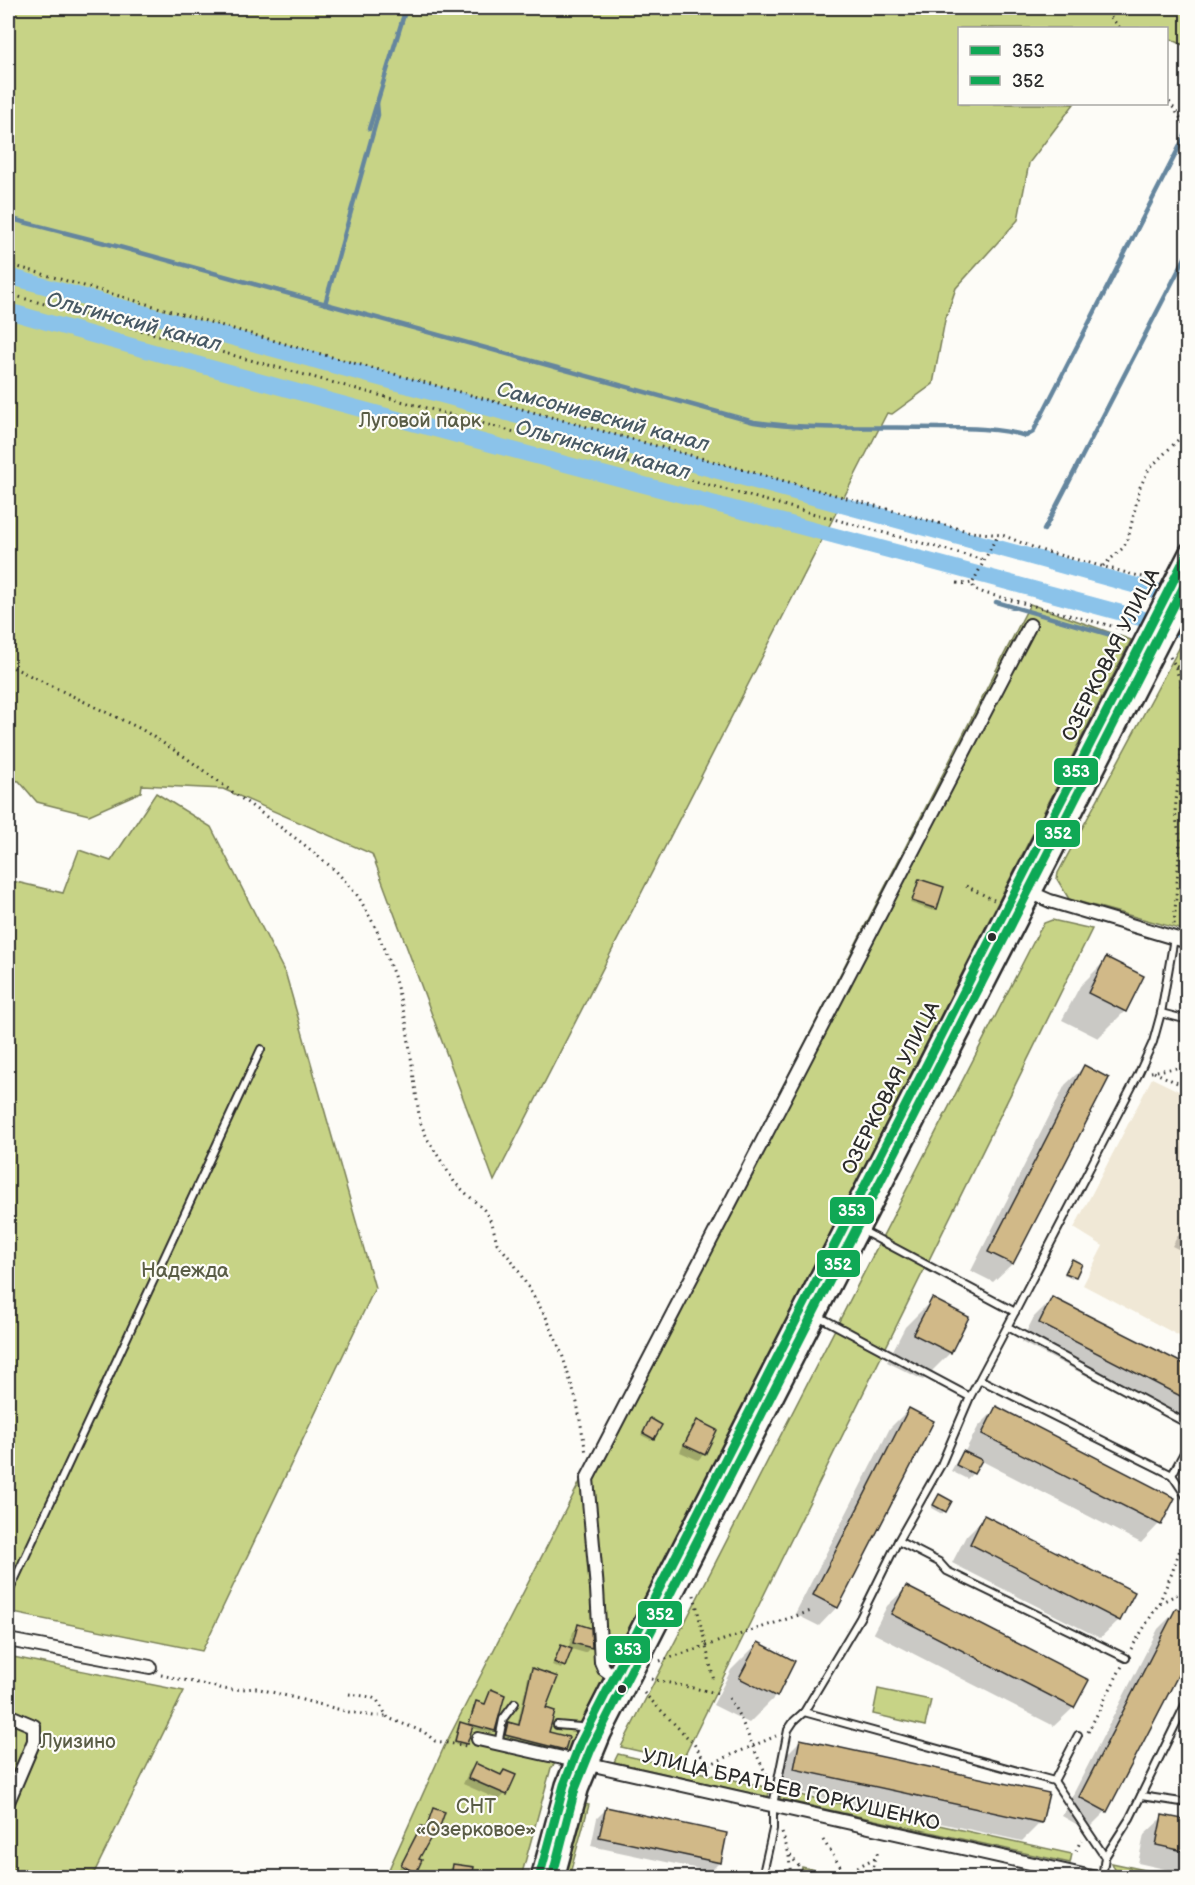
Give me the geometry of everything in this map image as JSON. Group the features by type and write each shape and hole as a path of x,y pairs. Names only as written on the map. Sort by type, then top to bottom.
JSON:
{"street":[{"name":"ОЗЕРКОВАЯ УЛИЦА","path":"556,1878 580,1790 603,1734 817,1315 853,1226 1016,886 1139,637 1188,551"},
{"name":"ОЗЕРКОВАЯ УЛИЦА","path":"539,1878 573,1761 614,1676 802,1308 853,1226 1163,649 1188,590"},
{"path":"614,1676 603,1669 601,1662 587,1479 1030,625"},
{"path":"1016,886 1031,893 1188,942"},
{"path":"8,1640 150,1667"},
{"path":"8,1715 34,1726 34,1741 8,1802"},
{"name":"УЛИЦА БРАТЬЕВ ГОРКУШЕНКО","path":"478,1739 1088,1877"}],"lane":[{"path":"762,1878 773,1829 773,1805 789,1730 794,1721 804,1712 860,1618 898,1541 941,1465 970,1397 981,1380 1138,1075 1153,1042 1161,1013 1174,938"},
{"path":"1161,1013 1188,1020"},
{"path":"8,1594 261,1049"},
{"path":"853,1226 1015,1312"},
{"path":"802,1308 970,1397"},
{"path":"1008,1327 1188,1424"},
{"path":"981,1380 1172,1475 1188,1499"},
{"path":"1172,1475 1188,1445"},
{"path":"898,1541 939,1562 947,1571 1126,1658"},
{"path":"1102,1878 1105,1857 1130,1818 1187,1702"},
{"path":"498,1744 503,1719 516,1703"},
{"path":"804,1712 1054,1781 1105,1857"},
{"path":"557,1725 588,1730"},
{"path":"1054,1781 1078,1735"},
{"path":"1141,1796 1188,1803"}],"path":[{"path":"1103,8 1119,27"},
{"path":"1168,99 1188,129"},
{"path":"8,264 310,351 960,528 1002,535 1040,550 1160,581"},
{"path":"8,294 984,560"},
{"path":"1103,566 1123,548 1128,539 1140,487 1149,469 1188,430"},
{"path":"997,536 972,583 974,589 1037,610 1139,637"},
{"path":"957,583 972,583"},
{"path":"1163,649 1188,678"},
{"path":"8,665 141,729 185,757 302,843 336,871 358,896 376,928 394,976 406,1021 420,1122 428,1140 455,1183 484,1210 492,1223 497,1243 513,1262 546,1317 562,1354 577,1403 586,1453 587,1479"},
{"path":"1174,938 1180,840 1175,812 1186,702 1175,665"},
{"path":"966,886 996,901"},
{"path":"1138,1075 1188,1065"},
{"path":"1153,1072 1188,1088"},
{"path":"1078,1735 1088,1731 1126,1658 1159,1603 1188,1526"},
{"path":"1159,1603 1188,1589"},
{"path":"694,1595 714,1681"},
{"path":"660,1661 811,1611"},
{"path":"150,1667 157,1674 228,1690 256,1688 349,1712 386,1716 424,1732 435,1741 465,1747 474,1744 478,1739"},
{"path":"651,1679 721,1694"},
{"path":"644,1693 694,1744 707,1767 789,1730"},
{"path":"349,1694 377,1700 386,1716"},
{"path":"729,1698 769,1778 777,1786"},
{"path":"782,1831 789,1854 791,1878"},
{"path":"823,1840 850,1878"},
{"path":"871,1878 878,1852"},
{"path":"789,1854 809,1878"},
{"path":"836,1878 875,1858"}],"shaded area":[{"path":"1152,1078 1187,1095 1187,1340 1083,1285 1103,1246 1074,1228"}],"green space":[{"name":"Луговой парк","path":"8,8 1187,8 1187,47 1168,38 1168,27 958,27 958,105 1073,105 1029,163 1018,220 956,288 945,320 933,384 892,414 887,413 494,1181 372,854 223,789 142,785 141,792 89,815 37,802 19,781 8,780"},
{"name":"СНТ «Озерковое»","path":"1030,604 1131,640 569,1749 551,1768 521,1877 385,1878 444,1747"},
{"path":"1183,641 1188,642 1187,931 1069,899 1057,879 1058,873"},
{"name":"Надежда","path":"156,793 211,827 286,975 375,1288 202,1651 8,1612 8,880 63,893 79,850 111,861"},
{"path":"1052,920 1092,929 682,1761 621,1747 1038,933 1044,923"},
{"name":"Луизино","path":"8,1656 184,1691 92,1877 8,1877"},
{"path":"878,1689 931,1700 925,1726 873,1714"},
{"path":"618,1754 770,1788 768,1797 614,1762"},
{"path":"782,1791 1072,1854 1070,1863 780,1799"},
{"path":"584,1804 589,1805 569,1877 564,1877"},
{"path":"1112,1863 1178,1877 1140,1877 1116,1872"},
{"path":"802,1867 845,1877 800,1877"}],"building":[{"path":"919,879 944,887 937,909 912,901"},
{"path":"1106,957 1144,976 1126,1012 1088,993"},
{"path":"1084,1065 1109,1078 1013,1264 988,1252"},
{"path":"1072,1259 1082,1264 1076,1277 1065,1273"},
{"path":"1052,1297 1188,1366 1188,1400 1039,1323"},
{"path":"932,1298 969,1317 951,1353 913,1334"},
{"path":"996,1406 1175,1498 1161,1525 982,1434"},
{"path":"909,1408 934,1421 838,1608 813,1595"},
{"path":"650,1418 662,1425 654,1439 643,1433"},
{"path":"697,1420 717,1430 705,1455 684,1445"},
{"path":"963,1451 982,1460 974,1474 956,1465"},
{"path":"939,1494 952,1501 946,1512 933,1505"},
{"path":"984,1515 1135,1592 1120,1621 970,1544"},
{"path":"906,1586 1089,1680 1074,1708 891,1614"},
{"path":"1176,1608 1188,1614 1188,1656 1107,1812 1079,1797"},
{"path":"578,1624 591,1628 592,1648 573,1643"},
{"path":"758,1642 795,1661 777,1697 739,1678"},
{"path":"561,1645 572,1649 565,1667 554,1662"},
{"path":"532,1668 558,1677 546,1708 555,1711 549,1732 569,1737 565,1750 505,1735 508,1722 519,1725"},
{"path":"491,1689 505,1695 495,1731 469,1724 476,1701 485,1704"},
{"path":"460,1722 473,1726 467,1744 455,1741"},
{"path":"800,1739 1049,1793 1042,1823 794,1769"},
{"path":"475,1763 501,1775 504,1770 516,1775 507,1795 468,1778"},
{"path":"606,1807 727,1833 721,1863 599,1837"},
{"path":"433,1808 445,1812 438,1832 431,1831 434,1832 419,1859 422,1860 416,1873 401,1865 421,1826 426,1828"},
{"path":"1162,1815 1188,1820 1188,1852 1156,1845"},
{"path":"453,1864 474,1867 472,1878 451,1878"}],"waterway":[{"path":"369,129 406,8"},
{"path":"325,304 378,115 377,103"},
{"path":"8,218 754,422 823,427 972,428 1005,431 1026,436 1033,432 1188,130"},
{"path":"1044,530 1188,252"},
{"name":"Самсониевский канал","path":"8,276 1188,600"},
{"name":"Ольгинский канал","path":"8,311 302,393 1188,631"},
{"path":"996,602 1118,637"}],"transit line":[{"name":"353","path":"539,1878 564,1785 580,1744 1188,552"},
{"name":"352","path":"552,1878 575,1789 591,1749 1188,578"}]}
